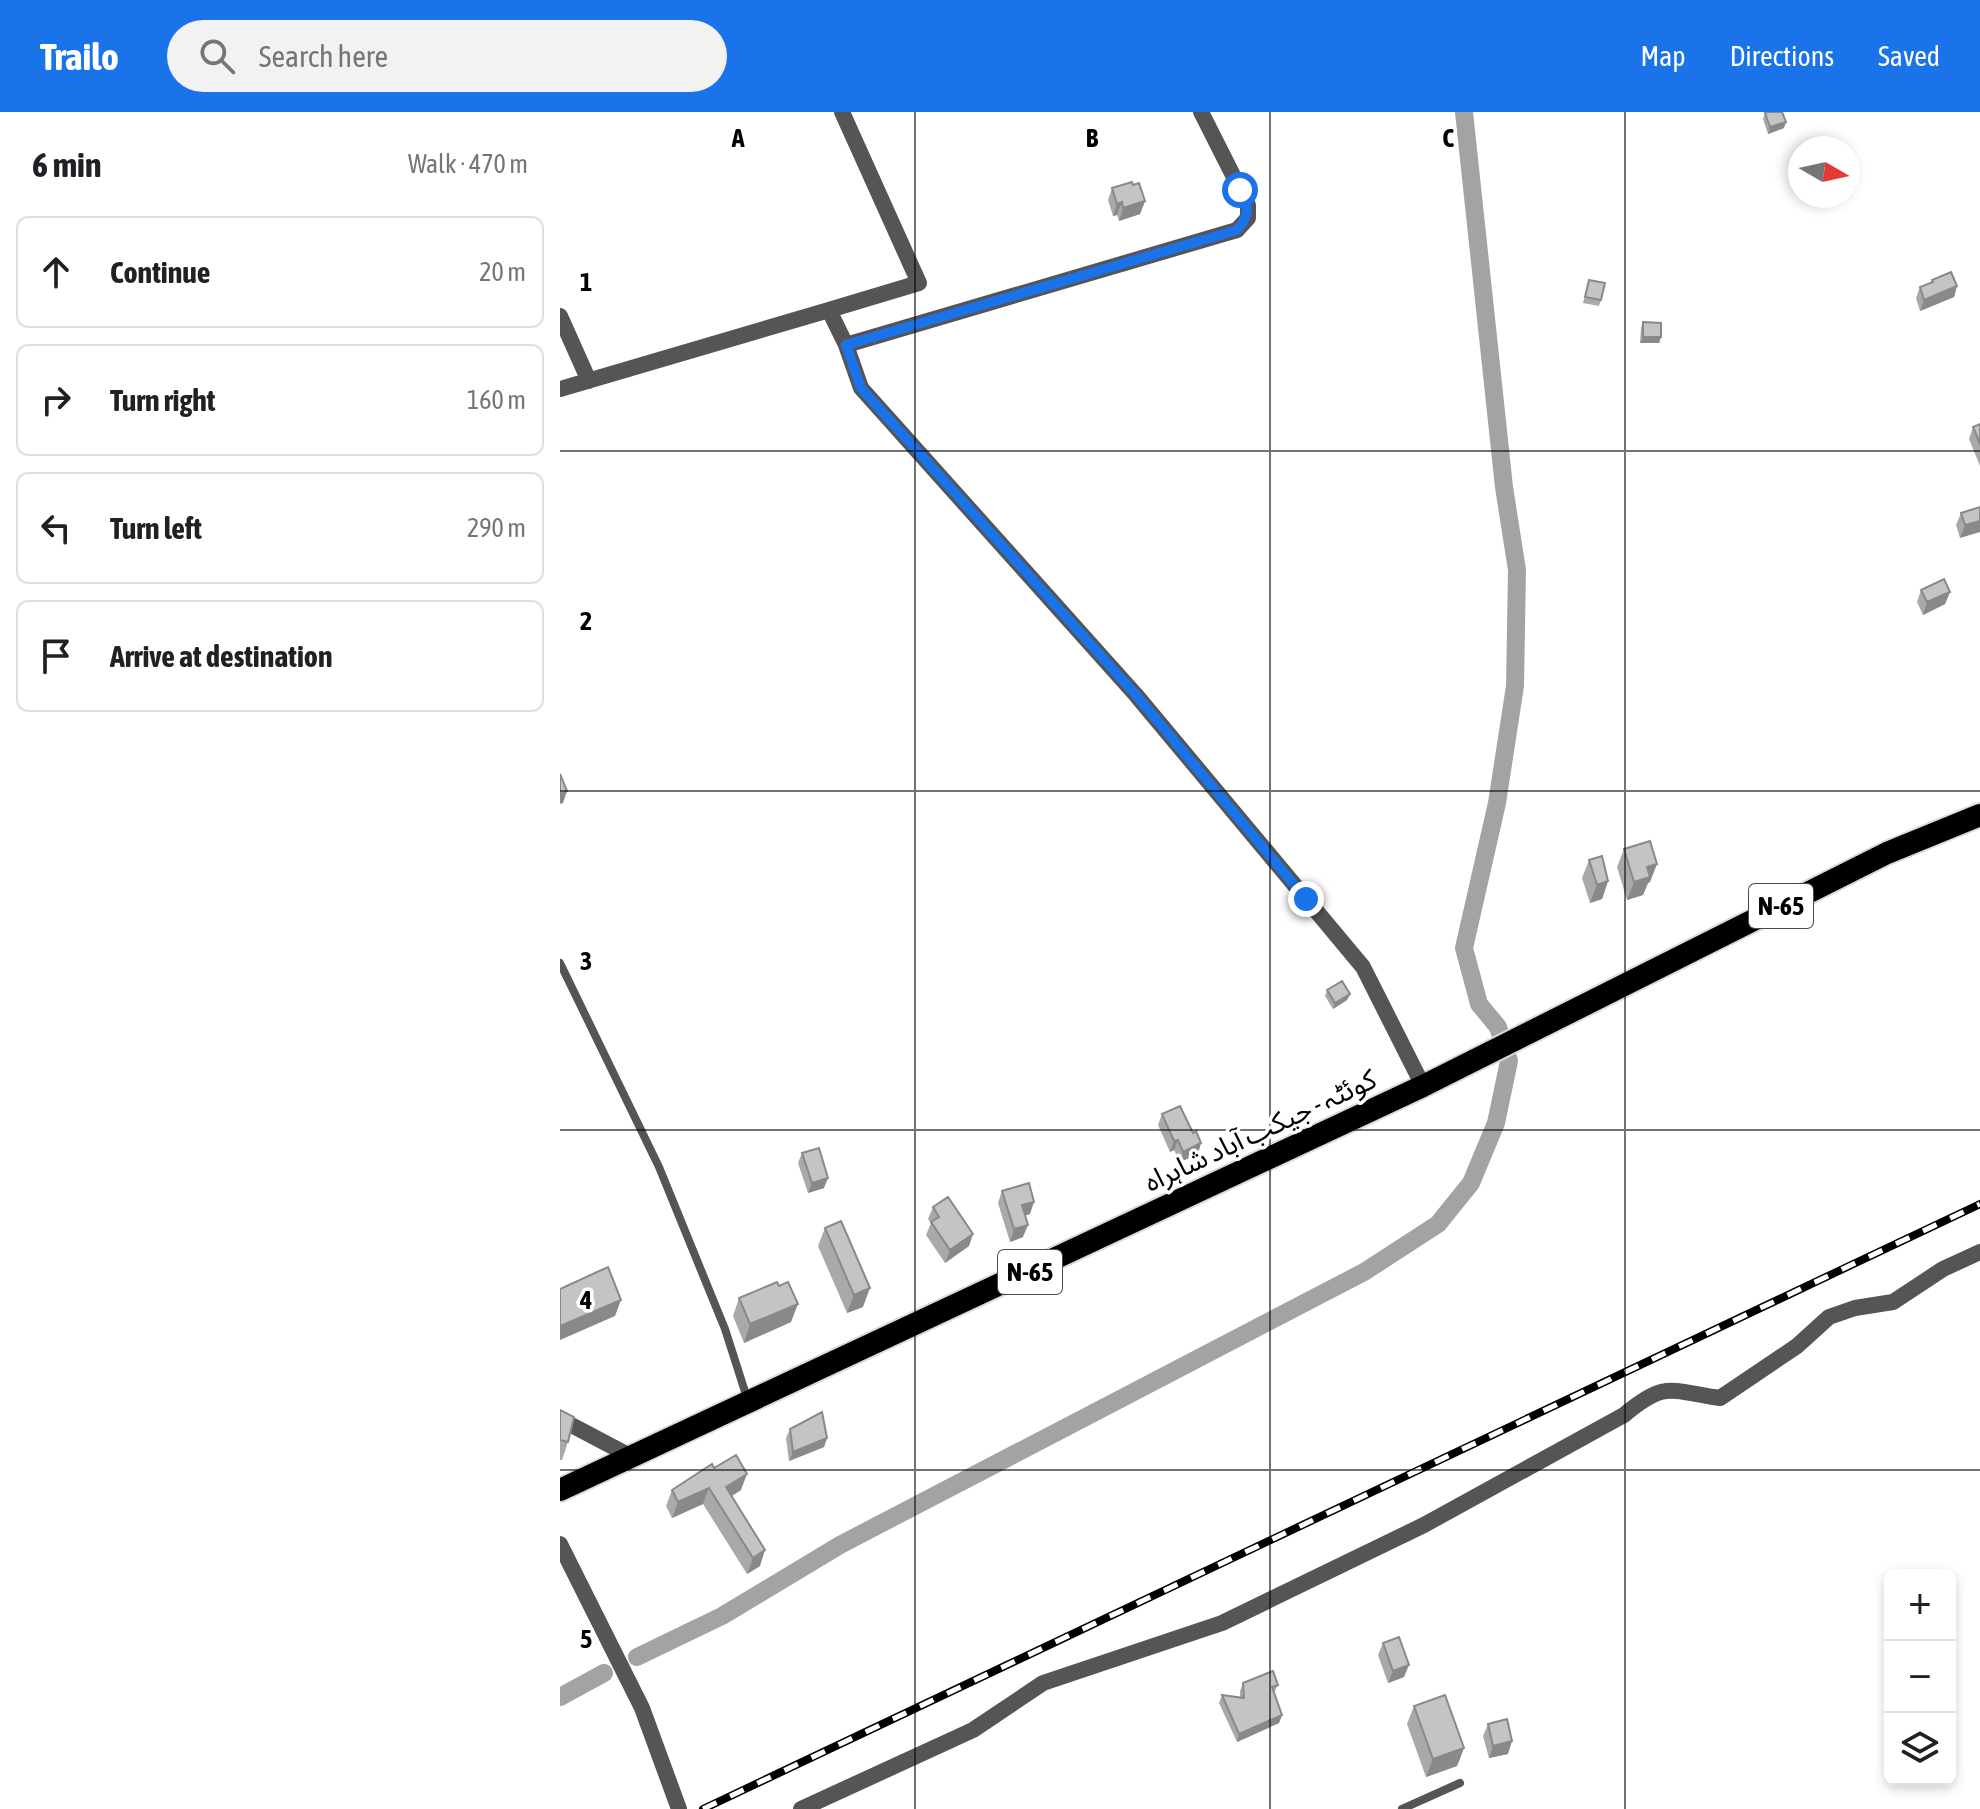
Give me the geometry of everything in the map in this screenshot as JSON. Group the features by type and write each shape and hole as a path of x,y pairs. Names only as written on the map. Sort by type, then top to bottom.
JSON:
{"highway":[{"name":"کوئٹہ - جیکب آباد شاہراہ","path":"560,1490 1423,1086 1887,853 1980,815"}],"street":[{"path":"560,389 919,283 842,112"},
{"path":"846,345 1237,230 1248,218 1248,205 1201,112"},
{"path":"829,310 846,345 861,388 1136,695 1363,967 1423,1086"},
{"path":"560,316 589,381"},
{"path":"801,1809 973,1730 1043,1683 1222,1623 1424,1525 1624,1415 1648,1395 1676,1389 1720,1398 1797,1346 1829,1317 1855,1308 1893,1302 1943,1269 1980,1252"},
{"path":"560,1419 632,1457"},
{"path":"560,1544 642,1708 679,1809"}],"lane":[{"path":"560,963 659,1167 725,1329 748,1401"},
{"path":"1402,1809 1460,1783"}],"building":[{"path":"1767,112 1782,112 1786,122 1770,127"},
{"path":"1132,182 1133,185 1139,183 1145,201 1123,208 1122,202 1117,204 1112,188"},
{"path":"1951,272 1957,286 1924,300 1920,287"},
{"path":"1589,280 1605,283 1601,300 1585,297"},
{"path":"1643,322 1661,323 1661,337 1643,337"},
{"path":"1980,424 1980,444 1973,427"},
{"path":"1980,507 1980,521 1965,525 1961,513"},
{"path":"1944,579 1950,592 1927,602 1921,590"},
{"path":"560,774 567,791 560,794"},
{"path":"1650,841 1657,864 1647,867 1650,877 1634,882 1624,849"},
{"path":"1602,856 1608,881 1597,885 1589,860"},
{"path":"1342,981 1350,994 1335,1003 1327,990"},
{"path":"1180,1106 1201,1143 1183,1152 1178,1140 1174,1141 1162,1114"},
{"path":"819,1148 828,1178 812,1183 802,1153"},
{"path":"1029,1183 1034,1202 1022,1205 1028,1225 1014,1229 1002,1191"},
{"path":"948,1197 973,1234 950,1250 931,1222 939,1217 933,1207"},
{"path":"841,1221 870,1288 854,1295 825,1228"},
{"path":"608,1267 621,1300 560,1326 560,1289"},
{"path":"777,1282 779,1286 788,1282 798,1304 750,1324 739,1298"},
{"path":"560,1410 574,1417 568,1442 560,1440"},
{"path":"822,1412 827,1438 793,1452 790,1429"},
{"path":"736,1455 747,1474 726,1487 765,1550 753,1558 709,1488 678,1502 672,1490 712,1464 714,1468"},
{"path":"1399,1637 1409,1665 1393,1671 1383,1643"},
{"path":"1273,1671 1278,1685 1272,1687 1282,1715 1239,1734 1222,1695 1244,1698 1243,1683"},
{"path":"1445,1695 1464,1748 1433,1759 1414,1706"},
{"path":"1507,1719 1512,1741 1493,1746 1488,1724"}],"waterway":[{"path":"637,1657 722,1616 840,1545 1364,1272 1438,1224 1471,1183 1496,1123 1509,1061 1498,1027 1479,1004 1464,948 1497,803 1515,686 1517,570 1504,487 1464,112"},
{"path":"560,1697 604,1673"}],"railway":[{"path":"703,1809 1980,1204"}],"route":[{"path":"1240,190 1248,205 1248,218 1237,230 846,345 861,388 1136,695 1306,899"}]}
